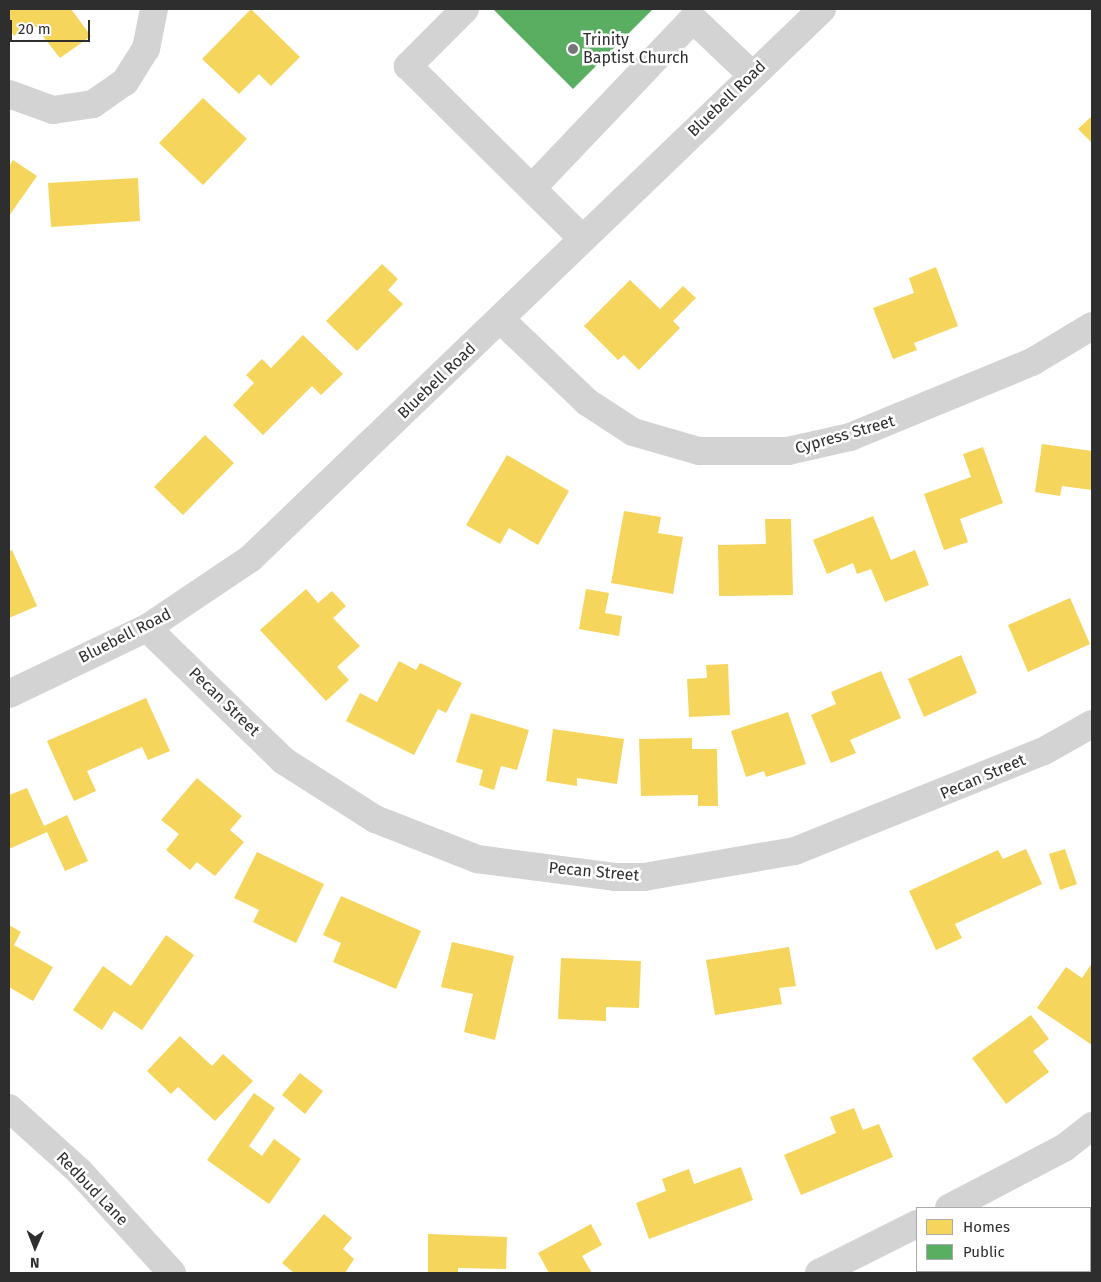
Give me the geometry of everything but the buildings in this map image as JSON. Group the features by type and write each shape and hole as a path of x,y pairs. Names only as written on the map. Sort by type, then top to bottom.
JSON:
{"street":[{"path":"9,94 53,110 93,104 126,82 146,49 154,9"},
{"path":"465,9 408,66 582,238"},
{"name":"Bluebell Road","path":"9,694 147,628 251,558 501,320 582,238 822,9"},
{"path":"532,188 693,19 752,75"},
{"name":"Cypress Street","path":"501,320 587,402 633,432 699,451 788,451 850,437 971,389 1088,332"},
{"name":"Pecan Street","path":"147,628 284,761 375,819 477,859 615,877 644,877 795,851 1044,751 1092,724"},
{"name":"Redbud Lane","path":"9,1108 79,1171 172,1273"},
{"path":"951,1207 1064,1148 1092,1126"},
{"path":"819,1273 916,1224"}],"place":[{"name":"Trinity Baptist Church","path":"573,49"}]}
